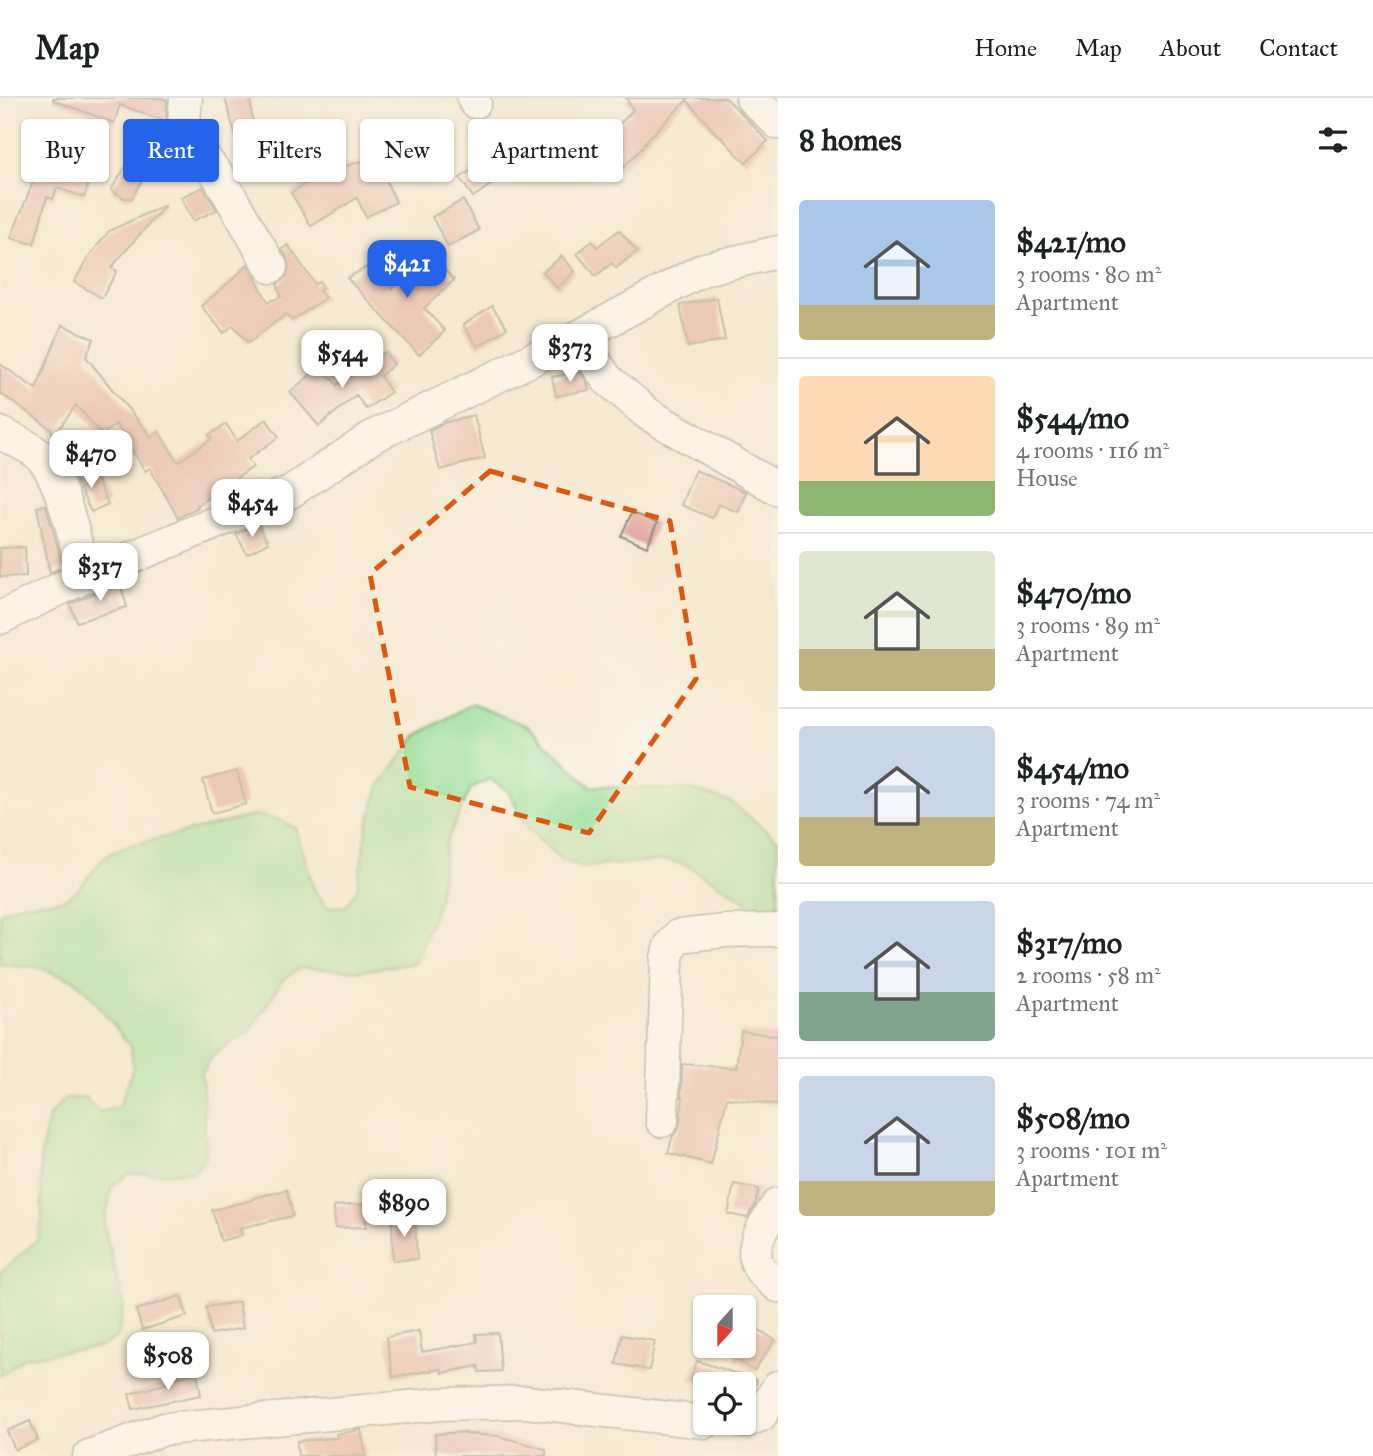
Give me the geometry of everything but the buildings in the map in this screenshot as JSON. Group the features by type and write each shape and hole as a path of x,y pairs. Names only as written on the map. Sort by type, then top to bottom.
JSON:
{"street":[{"path":"186,98 184,121 190,140 219,177 271,267"},
{"path":"752,98 778,123"},
{"path":"0,618 84,577 289,492 374,436 578,337 704,269 778,252"},
{"path":"578,337 607,379 648,414 778,489"},
{"path":"0,433 34,451 48,465 70,519 84,577"},
{"path":"662,1121 667,958 670,946 678,936 725,931 778,930"},
{"path":"778,1203 757,1239 755,1256 758,1268 778,1286"},
{"path":"756,1417 761,1415 778,1387"},
{"path":"89,1456 164,1429 441,1404 526,1402 693,1421"}],"highlighted area":[{"path":"490,471 670,521 696,679 589,833 410,787 370,574"}],"green space":[{"path":"471,704 528,726 590,786 692,790 731,802 778,840 778,917 761,910 686,865 667,860 582,867 562,860 530,831 508,791 490,779 471,788 446,843 438,903 415,963 361,971 300,968 283,980 249,1032 213,1055 202,1073 206,1156 194,1172 129,1174 112,1186 104,1226 124,1305 118,1337 100,1347 25,1357 0,1376 0,1273 37,1240 42,1220 40,1157 49,1116 64,1099 85,1097 99,1112 119,1107 133,1068 131,1048 90,994 74,980 36,967 0,964 0,912 21,904 62,900 79,889 104,857 123,847 256,815 276,819 296,828 314,889 327,907 346,906 357,889 367,828 379,787 416,736"}]}
